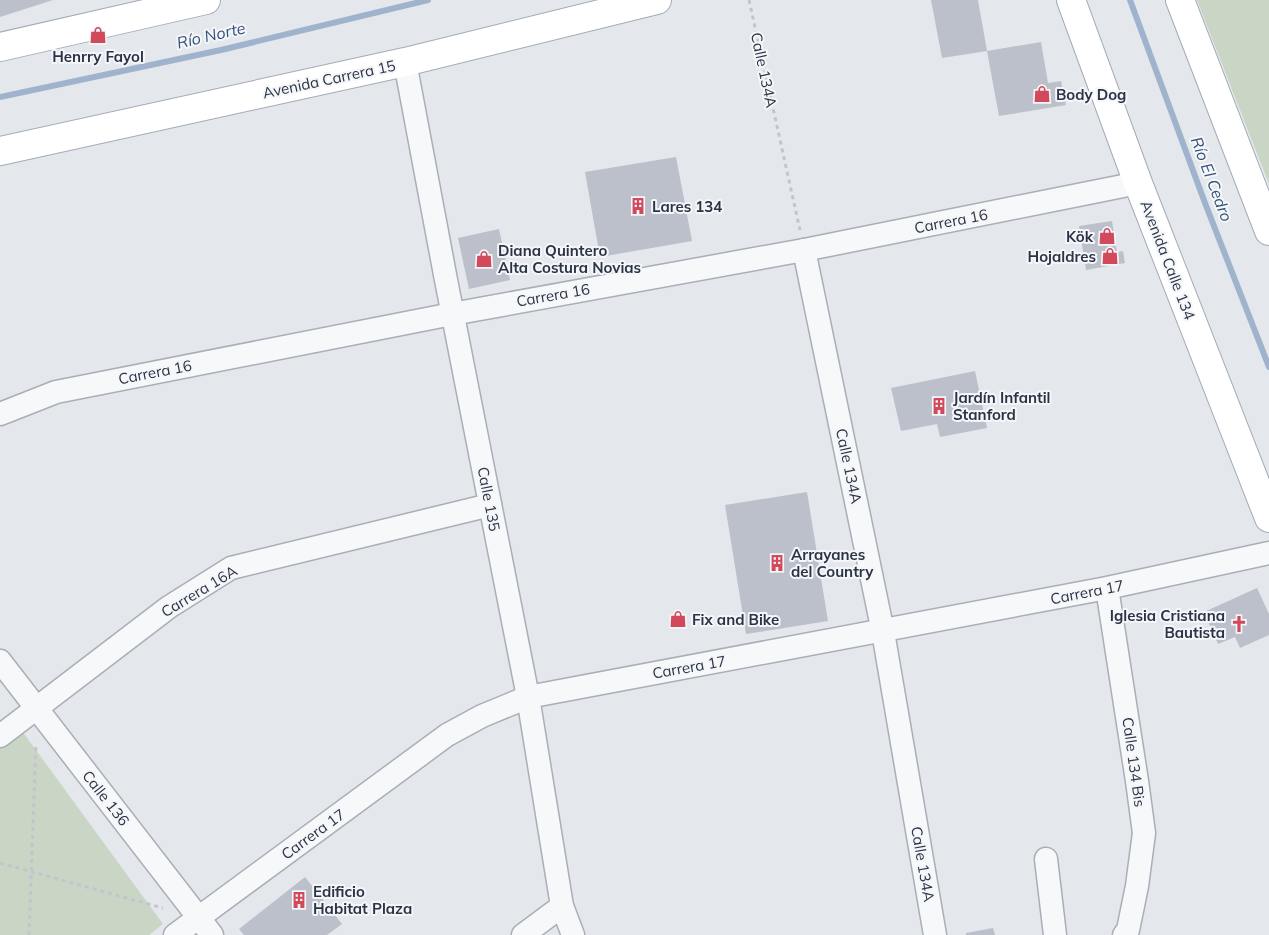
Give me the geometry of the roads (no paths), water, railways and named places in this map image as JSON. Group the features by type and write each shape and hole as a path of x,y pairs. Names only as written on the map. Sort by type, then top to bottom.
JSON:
{"main road":[{"path":"0,47 206,0"},
{"name":"Avenida Carrera 15","path":"0,151 405,62 657,0"},
{"name":"Avenida Calle 134","path":"1071,0 1138,183 1269,518"},
{"path":"1180,0 1269,231"}],"street":[{"name":"Calle 135","path":"405,62 452,314 528,697 562,906 573,935"},
{"name":"Carrera 16","path":"0,414 56,392 452,314 804,250 1138,183"},
{"name":"Calle 134A","path":"804,250 883,632 935,935"},
{"name":"Carrera 16A","path":"0,736 169,607 231,568 490,506"},
{"name":"Carrera 17","path":"175,935 206,926 447,736 482,716 528,697 883,632 1106,588 1269,553"},
{"name":"Calle 134 Bis","path":"1106,588 1144,833 1137,886 1128,930 1124,935"},
{"name":"Calle 136","path":"0,661 206,926"},
{"path":"1046,859 1056,935"},
{"path":"523,935 562,906"}],"waterway":[{"name":"Río Norte","path":"0,97 221,50 428,0"},
{"name":"Río El Cedro","path":"1130,0 1205,203 1269,367"}],"place":[{"name":"Henrry Fayol","path":"98,35"},
{"name":"Body Dog","path":"1042,94"},
{"name":"Lares 134","path":"638,206"},
{"name":"Kök","path":"1107,236"},
{"name":"Hojaldres","path":"1110,256"},
{"name":"Diana Quintero Alta Costura Novias","path":"484,259"},
{"name":"Jardín Infantil Stanford","path":"939,406"},
{"name":"Arrayanes del Country","path":"777,563"},
{"name":"Fix and Bike","path":"678,619"},
{"name":"Iglesia Cristiana Bautista","path":"1239,624"},
{"name":"Edificio Habitat Plaza","path":"299,900"}]}
